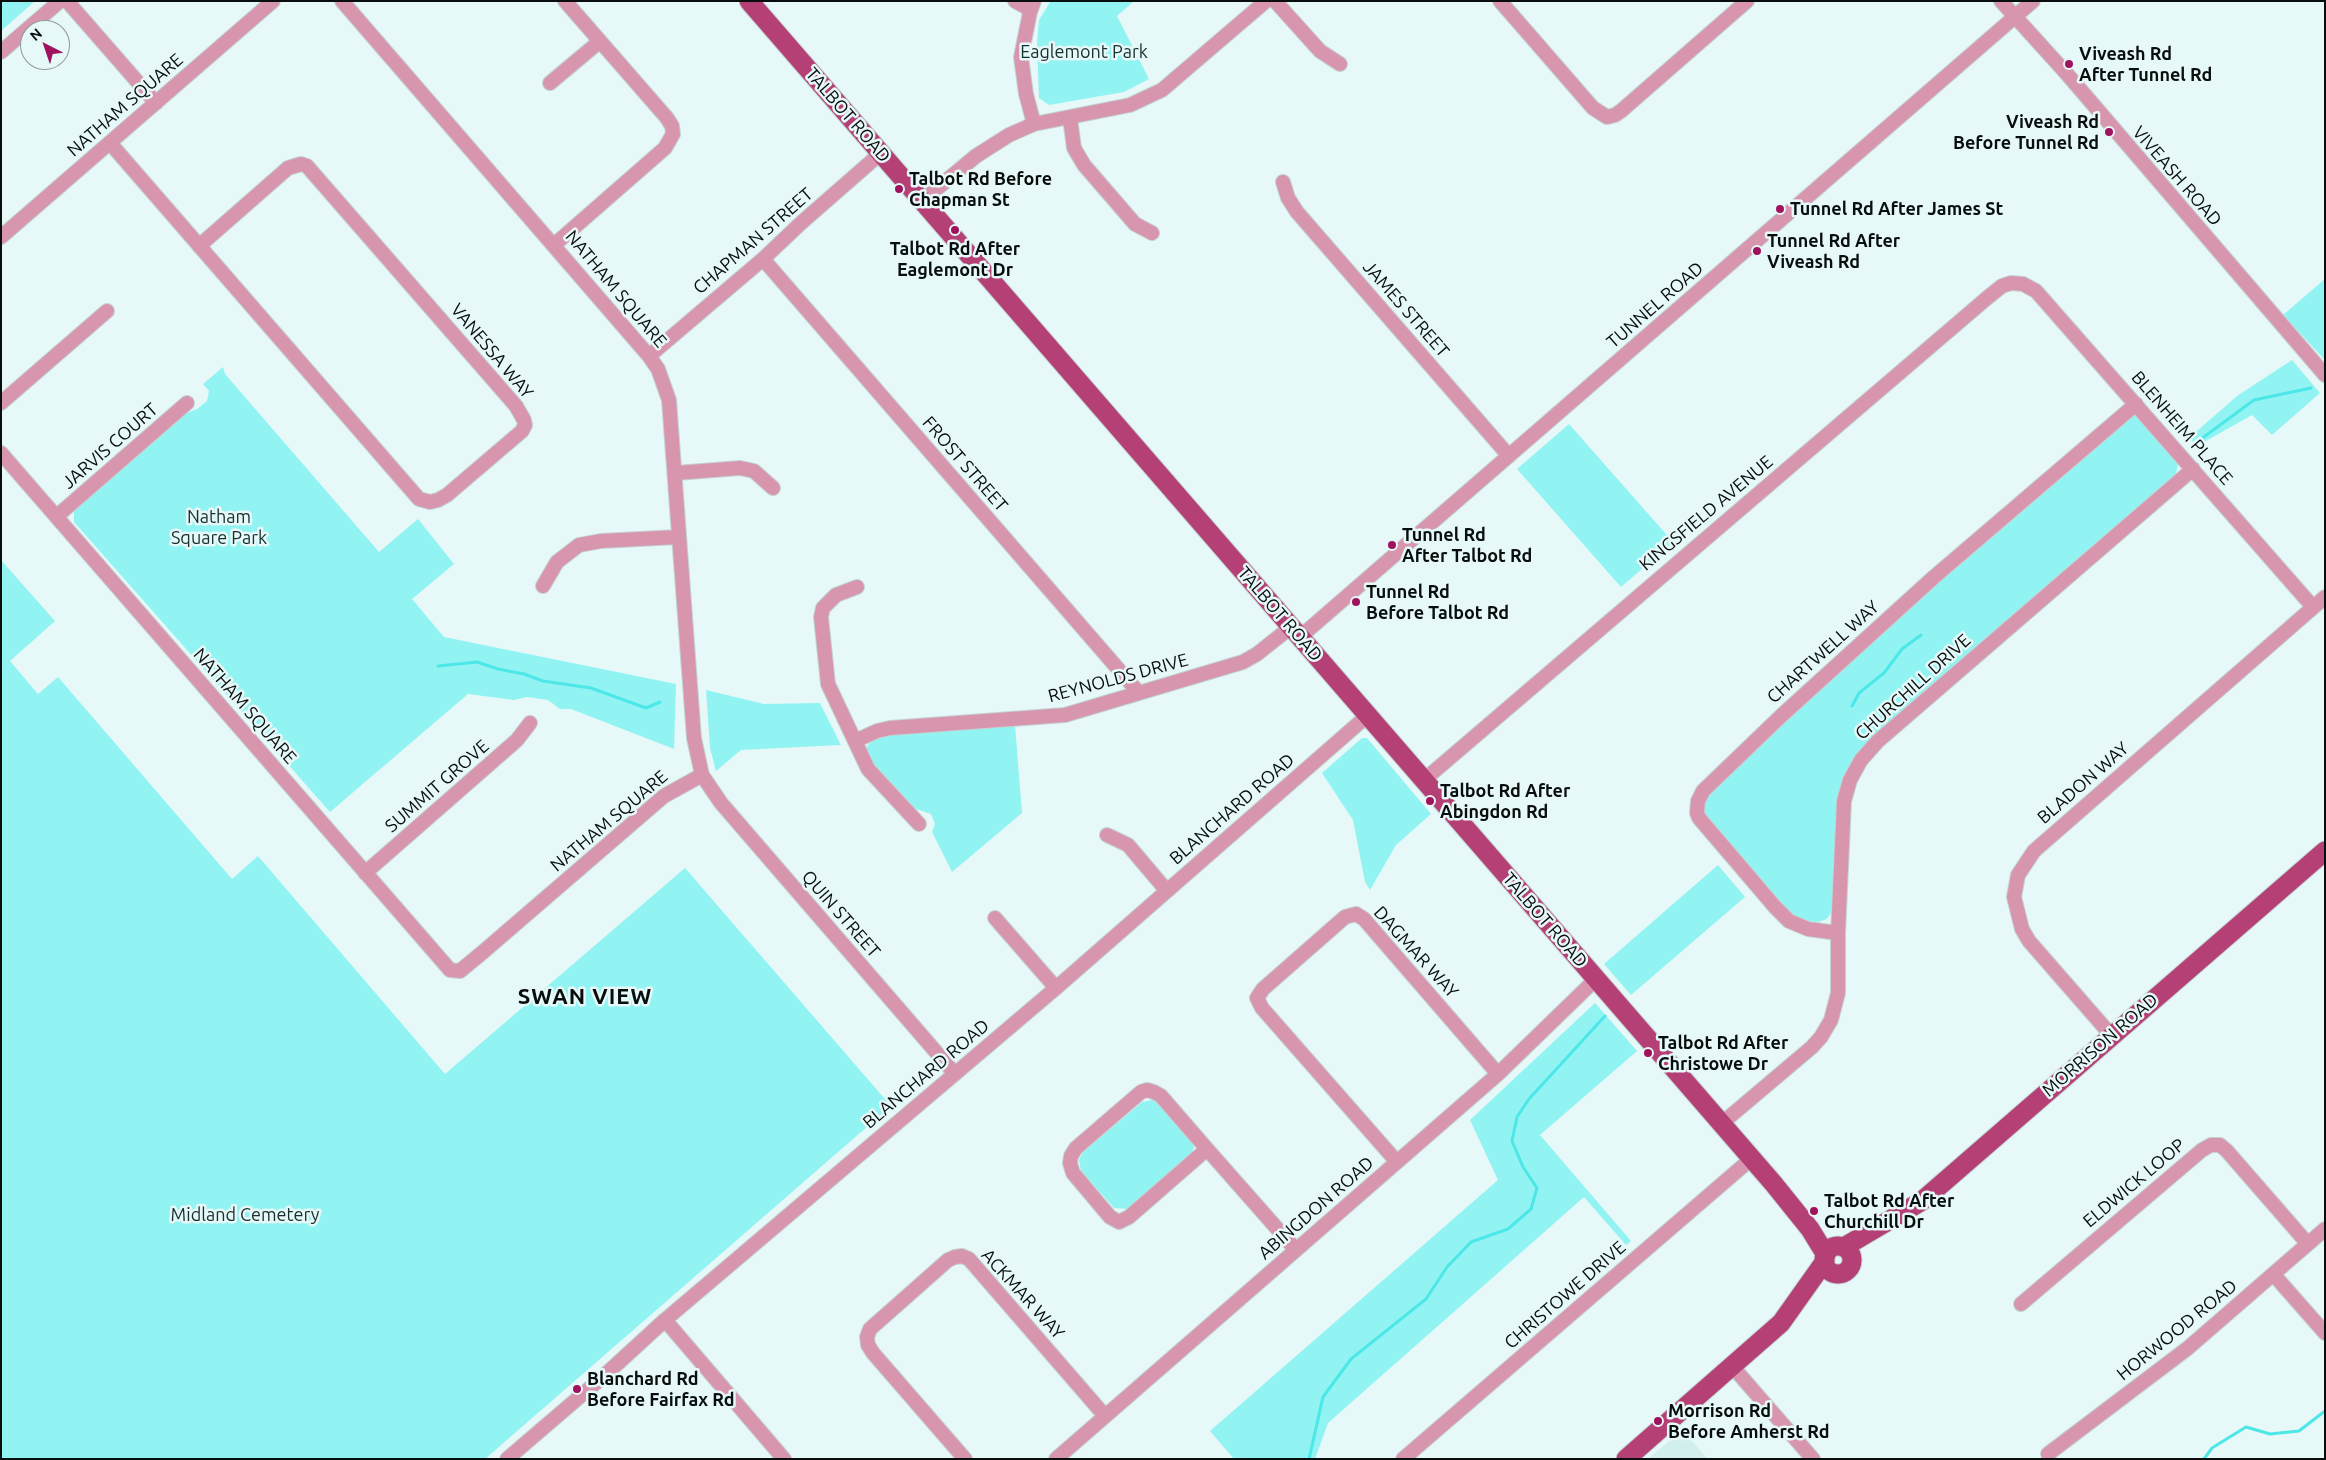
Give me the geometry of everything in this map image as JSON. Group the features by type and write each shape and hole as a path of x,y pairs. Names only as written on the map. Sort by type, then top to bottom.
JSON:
{"main road":[{"name":"TALBOT ROAD","path":"749,1 1837,1257"},
{"name":"MORRISON ROAD","path":"1626,1459 1781,1323 1796,1303 1837,1257 1871,1231 1922,1201 2325,851"}],"street":[{"path":"1,52 60,1"},
{"path":"67,1 156,103"},
{"name":"NATHAM SQUARE","path":"1,237 273,1"},
{"name":"NATHAM SQUARE","path":"1,453 445,966 455,972 460,971 664,796 702,775 694,738 678,537 676,473 669,400 658,369 649,356 342,1"},
{"path":"554,246 664,148 673,134 667,118 565,1"},
{"path":"1015,1 1032,7 1022,56 1026,94 1034,124"},
{"path":"922,201 992,144 1034,124 1130,105 1162,90 1266,1"},
{"path":"1275,1 1320,51 1340,64"},
{"path":"1500,1 1593,108 1607,117 1621,111 1747,1"},
{"name":"VIVEASH ROAD","path":"2001,1 2067,74 2325,375"},
{"name":"TUNNEL ROAD","path":"1295,632 1510,456 2033,1"},
{"path":"550,83 599,42"},
{"path":"1070,118 1074,148 1084,165 1135,224 1152,232"},
{"name":"VANESSA WAY","path":"110,143 199,246 419,499 430,502 447,495 522,431 525,425 524,420 516,406 307,166 301,164 288,168 199,246"},
{"name":"CHAPMAN STREET","path":"649,356 763,259 801,223 881,154"},
{"name":"JAMES STREET","path":"1283,182 1288,198 1297,212 1510,456"},
{"name":"FROST STREET","path":"763,259 1139,693"},
{"name":"BLENHEIM PLACE","path":"2016,282 2036,291 2313,607"},
{"name":"KINGSFIELD AVENUE","path":"1424,780 1987,298 2002,286 2016,282"},
{"path":"1,403 107,311"},
{"name":"JARVIS COURT","path":"57,516 187,403"},
{"name":"CHARTWELL WAY","path":"1838,933 1808,929 1789,921 1775,907 1699,818 1696,808 1703,790 1781,716 1934,577 2136,404"},
{"path":"676,473 740,468 754,471 773,488"},
{"name":"CHURCHILL DRIVE","path":"1721,1124 1812,1047 1827,1028 1835,1009 1838,993 1838,933 1844,801 1850,780 1860,760 1878,741 2193,469"},
{"path":"543,586 557,562 579,545 601,541 678,537"},
{"path":"857,587 828,601 823,608 821,617 828,684 868,769 919,824"},
{"name":"BLADON WAY","path":"2111,1035 2022,929 2014,897 2018,875 2034,851 2325,597"},
{"name":"REYNOLDS DRIVE","path":"855,741 876,731 890,728 1065,715 1243,662 1295,632"},
{"name":"BLANCHARD ROAD","path":"507,1459 605,1375 665,1320 1056,988 1367,716"},
{"name":"SUMMIT GROVE","path":"365,873 517,740 530,723"},
{"name":"QUIN STREET","path":"702,775 721,803 955,1074"},
{"path":"1107,835 1128,845 1167,890"},
{"name":"DAGMAR WAY","path":"1397,1162 1262,1008 1257,998 1270,982 1345,917 1356,914 1364,919 1498,1074"},
{"path":"995,918 1056,988"},
{"name":"ABINGDON ROAD","path":"1056,1459 1498,1074 1596,979"},
{"path":"1207,1149 1129,1217 1120,1222 1110,1217 1073,1173 1070,1163 1071,1156 1076,1148 1141,1092 1147,1090 1161,1096 1296,1250"},
{"name":"ELDWICK LOOP","path":"2021,1304 2202,1150 2211,1145 2220,1145 2227,1152 2308,1244"},
{"name":"CHRISTOWE DRIVE","path":"1403,1459 1751,1159"},
{"name":"HORWOOD ROAD","path":"2048,1454 2188,1348 2325,1229"},
{"name":"ACKMAR WAY","path":"965,1459 873,1353 868,1345 867,1337 870,1329 948,1260 955,1257 962,1256 969,1259 1105,1416"},
{"path":"2274,1275 2325,1333"},
{"path":"665,1320 784,1459"},
{"path":"1732,1366 1813,1459"}],"shaded area":[{"path":"1682,1430 1708,1459 1648,1459"}],"green space":[{"path":"1,1 35,1 1,31"},
{"name":"Eaglemont Park","path":"1134,1 1117,16 1149,79 1124,92 1049,105 1039,98 1037,44 1039,20 1050,2"},
{"path":"2325,279 2325,360 2283,315"},
{"path":"2292,360 2320,393 2272,435 2252,415 2197,446 2189,438 2237,396"},
{"name":"Natham Square Park","path":"223,367 225,374 379,552 418,519 454,564 412,599 444,637 676,684 674,749 571,709 560,709 548,700 527,697 514,700 468,694 330,812 74,522 74,507 177,417 197,409 207,401 209,391 203,384"},
{"path":"2132,414 2138,415 2178,464 2176,474 1848,771 1835,906 1827,919 1818,922 1805,921 1790,915 1705,816 1703,809 1706,797 1925,584"},
{"path":"1569,424 1673,542 1621,587 1517,469"},
{"name":"Midland Cemetery","path":"1,560 55,621 10,661 38,694 58,677 232,879 258,856 445,1074 685,868 891,1106 485,1459 1,1459"},
{"path":"706,690 764,704 820,703 841,745 741,750 716,771 710,748"},
{"path":"1015,725 1022,813 952,872 932,832 935,824 931,814 910,807 877,772 866,749 868,745 881,735"},
{"path":"1362,738 1367,738 1431,814 1396,845 1370,890 1365,882 1353,820 1322,773"},
{"path":"1718,865 1745,897 1631,995 1604,964"},
{"path":"1595,1003 1637,1051 1540,1135 1631,1241 1626,1245 1584,1197 1328,1423 1315,1459 1234,1459 1210,1431 1498,1180 1470,1120"},
{"path":"1152,1100 1160,1103 1193,1140 1194,1148 1189,1157 1127,1209 1114,1208 1081,1171 1079,1160 1083,1152 1142,1102"}],"waterway":[{"path":"2197,442 2254,400 2311,388"},
{"path":"1852,706 1859,693 1884,673 1902,649 1921,635"},
{"path":"438,666 477,662 543,681 591,688 646,708 660,702"},
{"path":"1309,1459 1323,1397 1351,1359 1426,1299 1447,1267 1471,1242 1508,1229 1531,1209 1537,1188 1523,1167 1512,1141 1517,1117 1529,1099 1605,1016"},
{"path":"2204,1459 2212,1448 2246,1427 2270,1434 2299,1431 2325,1411"}],"place":[{"name":"Viveash Rd After Tunnel Rd","path":"2069,64"},
{"name":"Viveash Rd Before Tunnel Rd","path":"2109,132"},
{"name":"Talbot Rd Before Chapman St","path":"899,189"},
{"name":"Tunnel Rd After James St","path":"1780,209"},
{"name":"Talbot Rd After Eaglemont Dr","path":"955,230"},
{"name":"Tunnel Rd After Viveash Rd","path":"1757,251"},
{"name":"Tunnel Rd After Talbot Rd","path":"1392,545"},
{"name":"Tunnel Rd Before Talbot Rd","path":"1356,602"},
{"name":"Talbot Rd After Abingdon Rd","path":"1430,801"},
{"name":"Talbot Rd After Christowe Dr","path":"1648,1053"},
{"name":"Talbot Rd After Churchill Dr","path":"1814,1211"},
{"name":"Blanchard Rd Before Fairfax Rd","path":"577,1389"},
{"name":"Morrison Rd Before Amherst Rd","path":"1658,1421"}],"district":[{"name":"SWAN VIEW","path":"585,997"}]}
